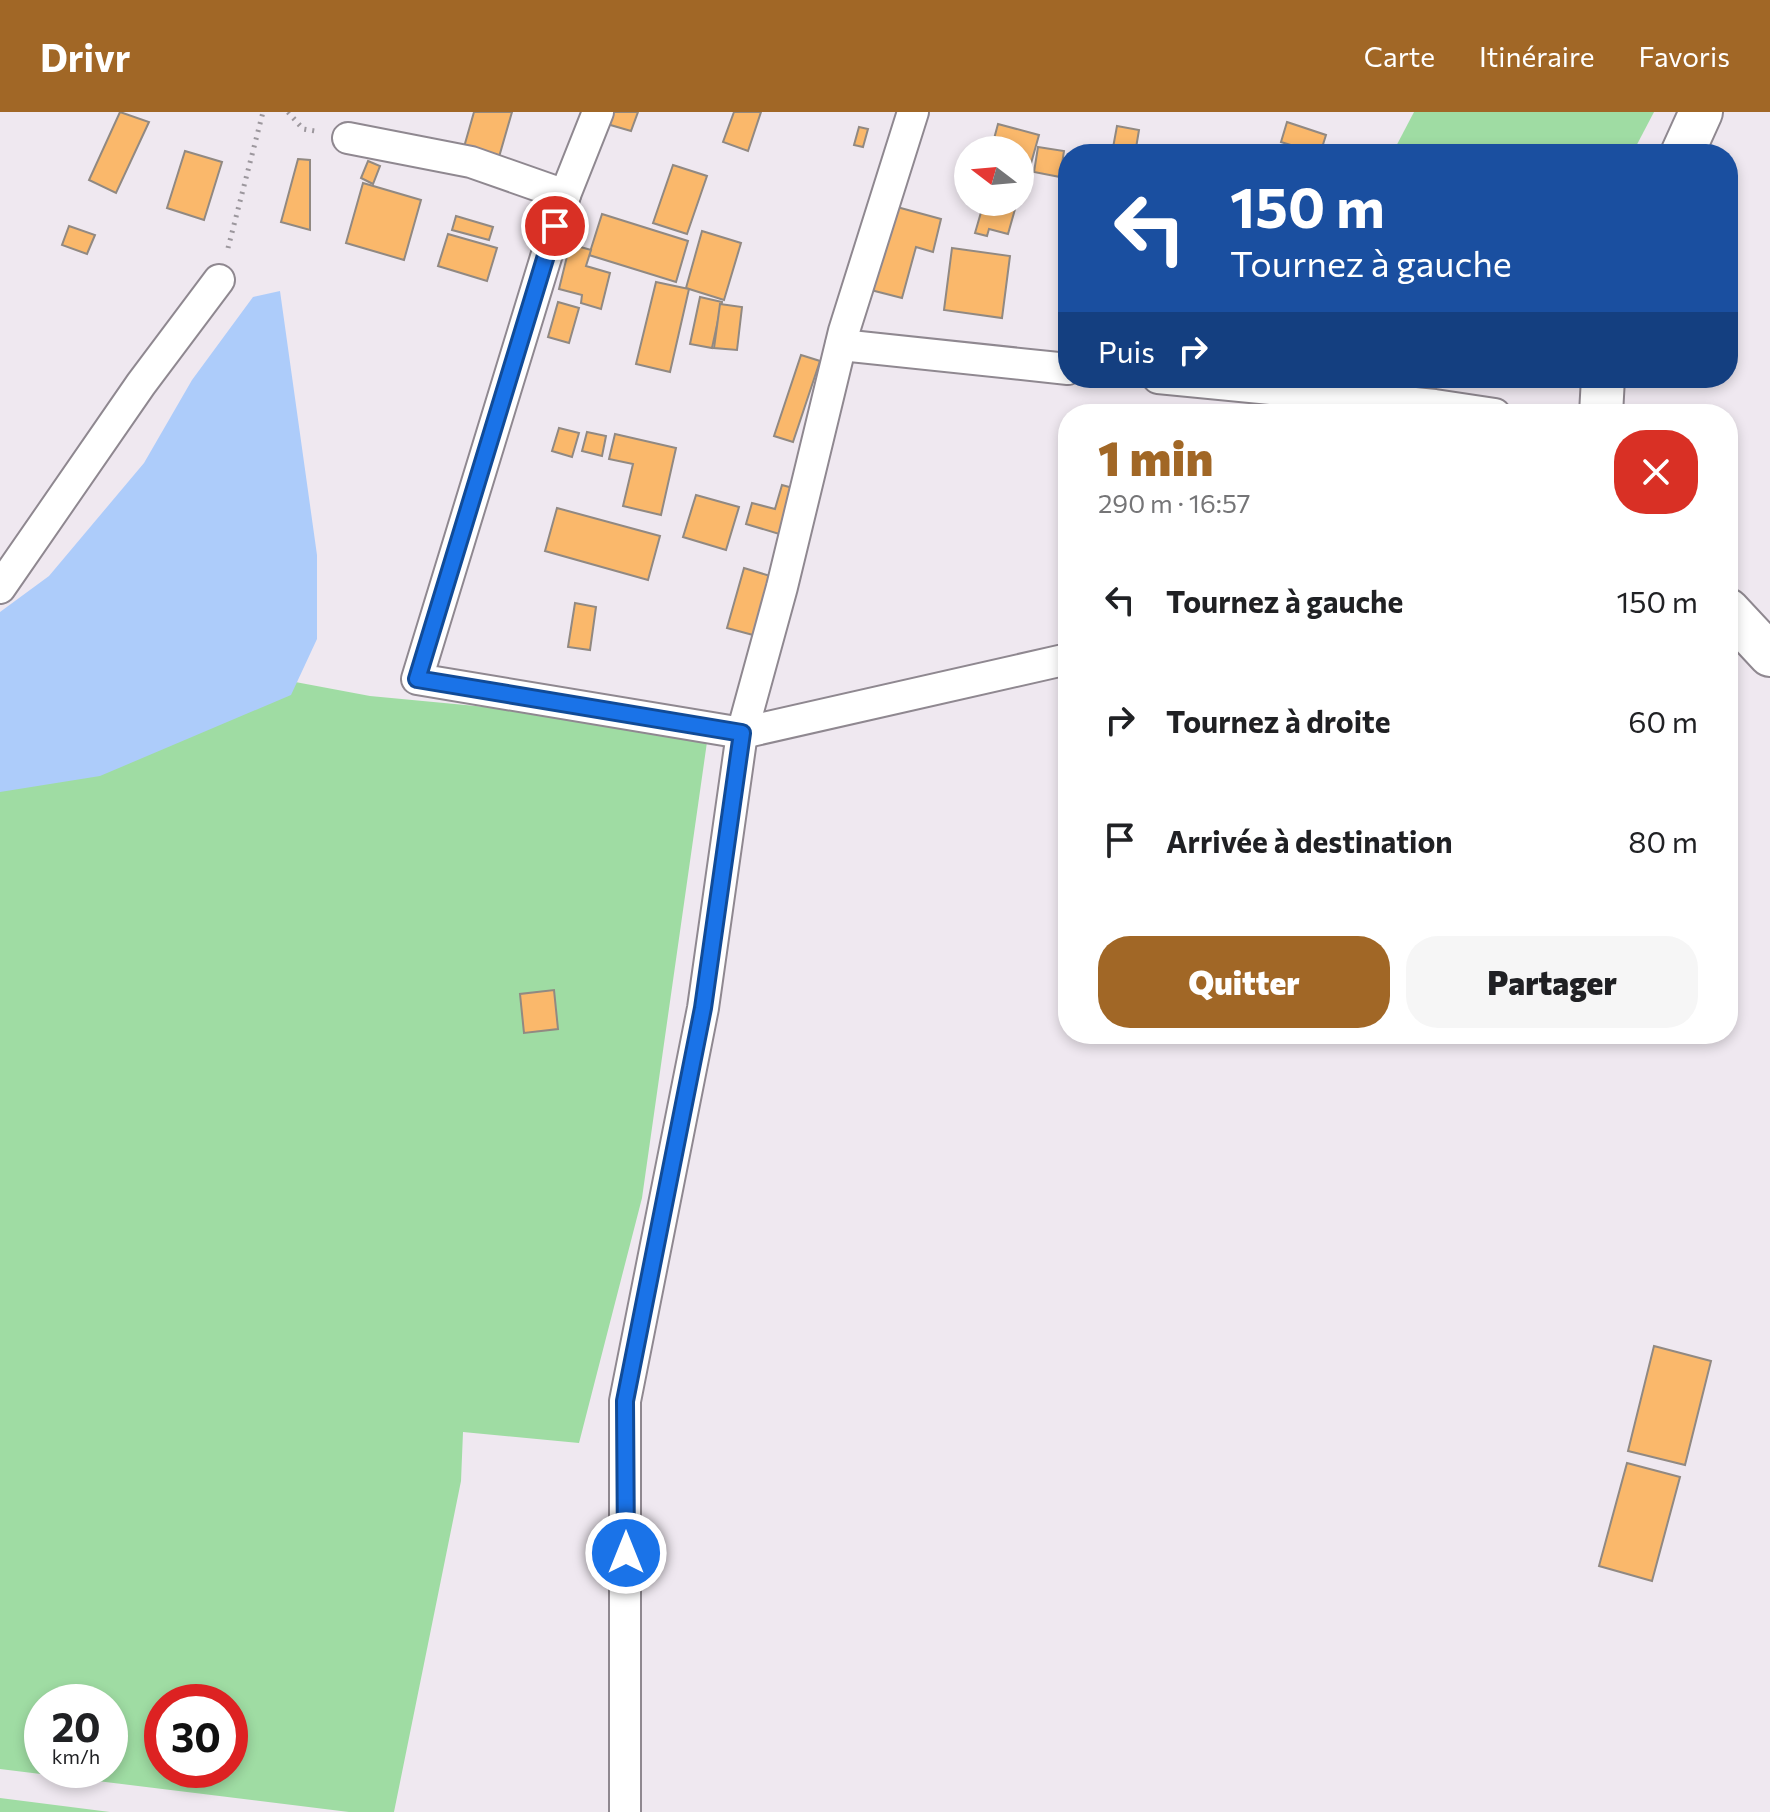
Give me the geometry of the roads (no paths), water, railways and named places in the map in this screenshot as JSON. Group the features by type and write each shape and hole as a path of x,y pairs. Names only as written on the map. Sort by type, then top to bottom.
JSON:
{"street":[{"path":"598,112 565,195 417,679 742,733 1058,661"},
{"path":"625,1812 625,1401 703,1008 742,733 782,587 841,345 913,112"},
{"path":"1687,144 1701,112"},
{"path":"348,138 471,162 565,195"},
{"path":"0,588 141,384 219,280"},
{"path":"841,345 1058,368"},
{"path":"1261,388 1425,404"},
{"path":"1738,621 1770,655"}],"water":[{"path":"280,291 317,555 317,639 291,695 100,776 0,792 0,612 49,576 144,463 192,380 253,297"}]}
